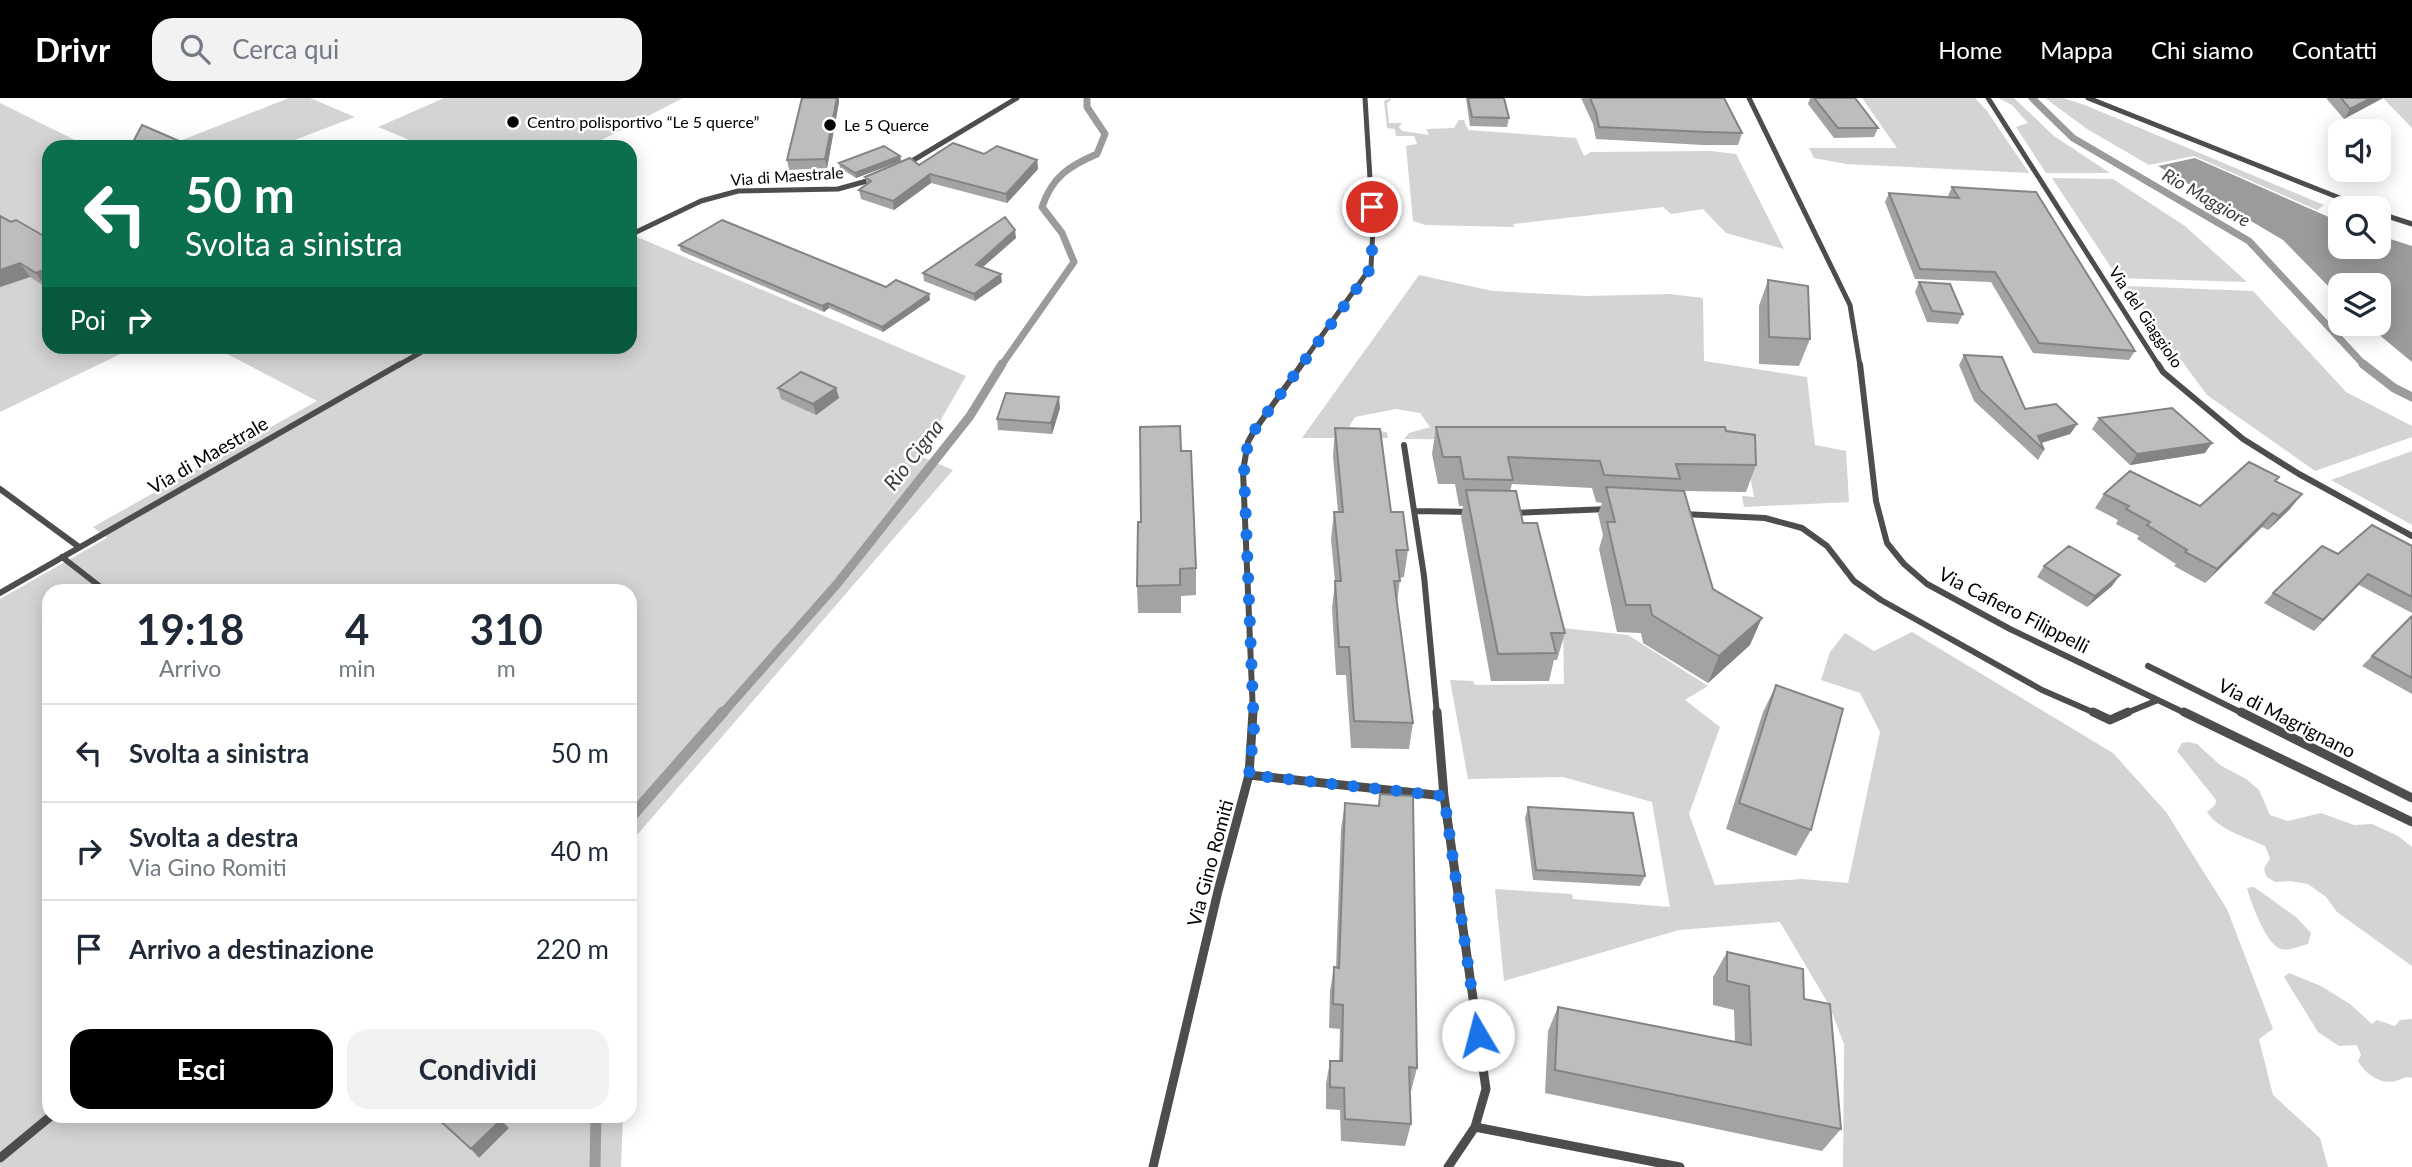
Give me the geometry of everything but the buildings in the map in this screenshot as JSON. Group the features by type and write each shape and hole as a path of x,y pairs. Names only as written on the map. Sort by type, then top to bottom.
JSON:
{"street":[{"path":"905,165 1017,98"},
{"name":"Via Gino Romiti","path":"1153,1167 1218,891 1249,775 1254,730 1245,457 1248,442 1261,420 1371,267 1373,227 1365,98"},
{"name":"Via Cafiero Filippelli","path":"1749,98 1850,305 1861,370 1876,501 1887,543 1915,575 1950,598 2412,822"},
{"name":"Via del Giaggiolo","path":"1988,98 2163,373 2243,439 2299,474 2412,536"},
{"path":"2088,98 2335,196"},
{"name":"Via di Maestrale","path":"637,232 701,201 738,191 838,190 883,176"},
{"path":"2391,217 2412,224"},
{"name":"Via di Maestrale","path":"0,593 418,354"},
{"path":"1404,445 1426,582 1444,796 1486,1088 1475,1127 1448,1167"},
{"path":"0,489 79,547"},
{"path":"1506,513 1622,510"},
{"path":"1416,511 1480,512"},
{"path":"1674,513 1765,518 1802,528 1827,546 1854,581 1881,600 2072,705 2110,720 2158,700"},
{"path":"62,557 97,584"},
{"name":"Via di Magrignano","path":"2148,666 2412,798"},
{"path":"1249,775 1444,796"},
{"path":"0,1158 42,1123"},
{"path":"1475,1127 1680,1167"}],"shaded area":[{"path":"289,98 310,98 355,117 294,140 182,140"},
{"name":"Centro polisportivo “Le 5 querce”","path":"444,98 683,98 602,140 410,140 378,127"},
{"path":"1390,98 1387,103 1389,123 1402,123 1399,127 1402,131 1429,135 1426,129 1454,128 1459,120 1464,120 1468,130 1576,138 1584,156 1591,152 1711,151 1736,154 1784,249 1726,233 1703,209 1671,214 1663,207 1513,224 1514,227 1425,225 1413,221 1406,146 1417,144 1414,136 1396,136 1395,129 1387,128 1384,101"},
{"path":"1862,98 1975,98 1987,111 2029,173 1847,164 1814,158 1809,148 1897,148"},
{"path":"1998,98 2014,98 2054,136 2110,173 2046,173 2016,127 2028,123 2012,105"},
{"path":"2045,98 2063,98 2085,105 2324,205 2317,210 2194,156 2149,165 2087,129"},
{"path":"2383,98 2412,98 2412,128 2411,127"},
{"path":"0,103 75,140 42,140 42,354 120,354 0,412"},
{"path":"2195,158 2328,217 2328,259 2391,259 2391,239 2412,246 2412,362 2381,336 2391,336 2391,273 2328,273 2328,286 2283,240 2158,166"},
{"path":"2052,178 2113,179 2185,226 2247,282 2118,278"},
{"path":"637,237 966,376 920,456 953,470 637,835 637,584 42,584 42,1123 623,1123 621,1167 0,1167 0,599 107,538 93,527 317,401 227,354 637,354"},
{"path":"1419,275 1493,291 1587,296 1670,294 1703,298 1704,361 1807,377 1815,445 1846,451 1849,502 1744,507 1742,496 1754,497 1747,459 1703,441 1404,439 1409,433 1430,427 1420,413 1396,409 1355,417 1349,427 1387,432 1388,438 1302,438"},
{"path":"2126,286 2253,291 2346,392 2412,426 2412,437 2315,471 2207,395"},
{"path":"2412,451 2412,525 2331,480"},
{"path":"1563,628 1628,635 1708,686 1685,700 1720,727 1689,814 1715,885 1802,879 1848,883 1880,732 1860,693 1821,680 1830,652 1845,633 1874,651 1912,632 2113,753 2166,812 2227,909 2273,1029 2259,1039 2273,1095 2320,1138 2328,1167 1843,1167 1844,1044 1829,1005 1780,922 1679,930 1504,981 1495,889 1572,894 1573,899 1670,907 1652,802 1563,777 1468,779 1450,680 1473,681 1475,685 1564,684"},
{"path":"2182,743 2197,744 2220,765 2246,779 2259,790 2270,815 2288,821 2321,813 2354,825 2372,824 2398,836 2412,847 2412,966 2337,912 2326,897 2308,884 2275,882 2266,876 2264,869 2270,858 2265,846 2226,829 2207,812 2215,805 2216,800 2177,751"},
{"path":"2254,887 2296,917 2311,933 2308,944 2281,949 2270,940 2247,888"},
{"path":"2289,973 2321,986 2350,1004 2372,1024 2377,1020 2395,1026 2400,1020 2412,1019 2412,1078 2390,1082 2374,1077 2358,1061 2361,1055 2357,1045 2339,1046 2318,1032 2284,977"}],"waterway":[{"name":"Rio Cigna","path":"1001,366 1074,262 1062,233 1042,207 1056,180 1078,163 1097,154 1105,134 1087,107 1087,98"},
{"name":"Rio Maggiore","path":"2032,98 2073,138 2249,241 2364,364"},
{"name":"Rio Cigna","path":"722,714 837,584 970,416 1002,364"},
{"name":"Rio Maggiore","path":"2364,364 2394,388 2412,397"},
{"name":"Rio Cigna","path":"637,810 723,712"},
{"name":"Rio Cigna","path":"595,1167 596,1123"}],"place":[{"name":"Centro polisportivo “Le 5 querce”","path":"513,122"},
{"name":"Le 5 Querce","path":"830,125"}],"route":[{"path":"1372,207 1372,262 1368,273 1268,410 1248,442 1244,471 1254,730 1249,775 1444,796 1478,1035"}]}
